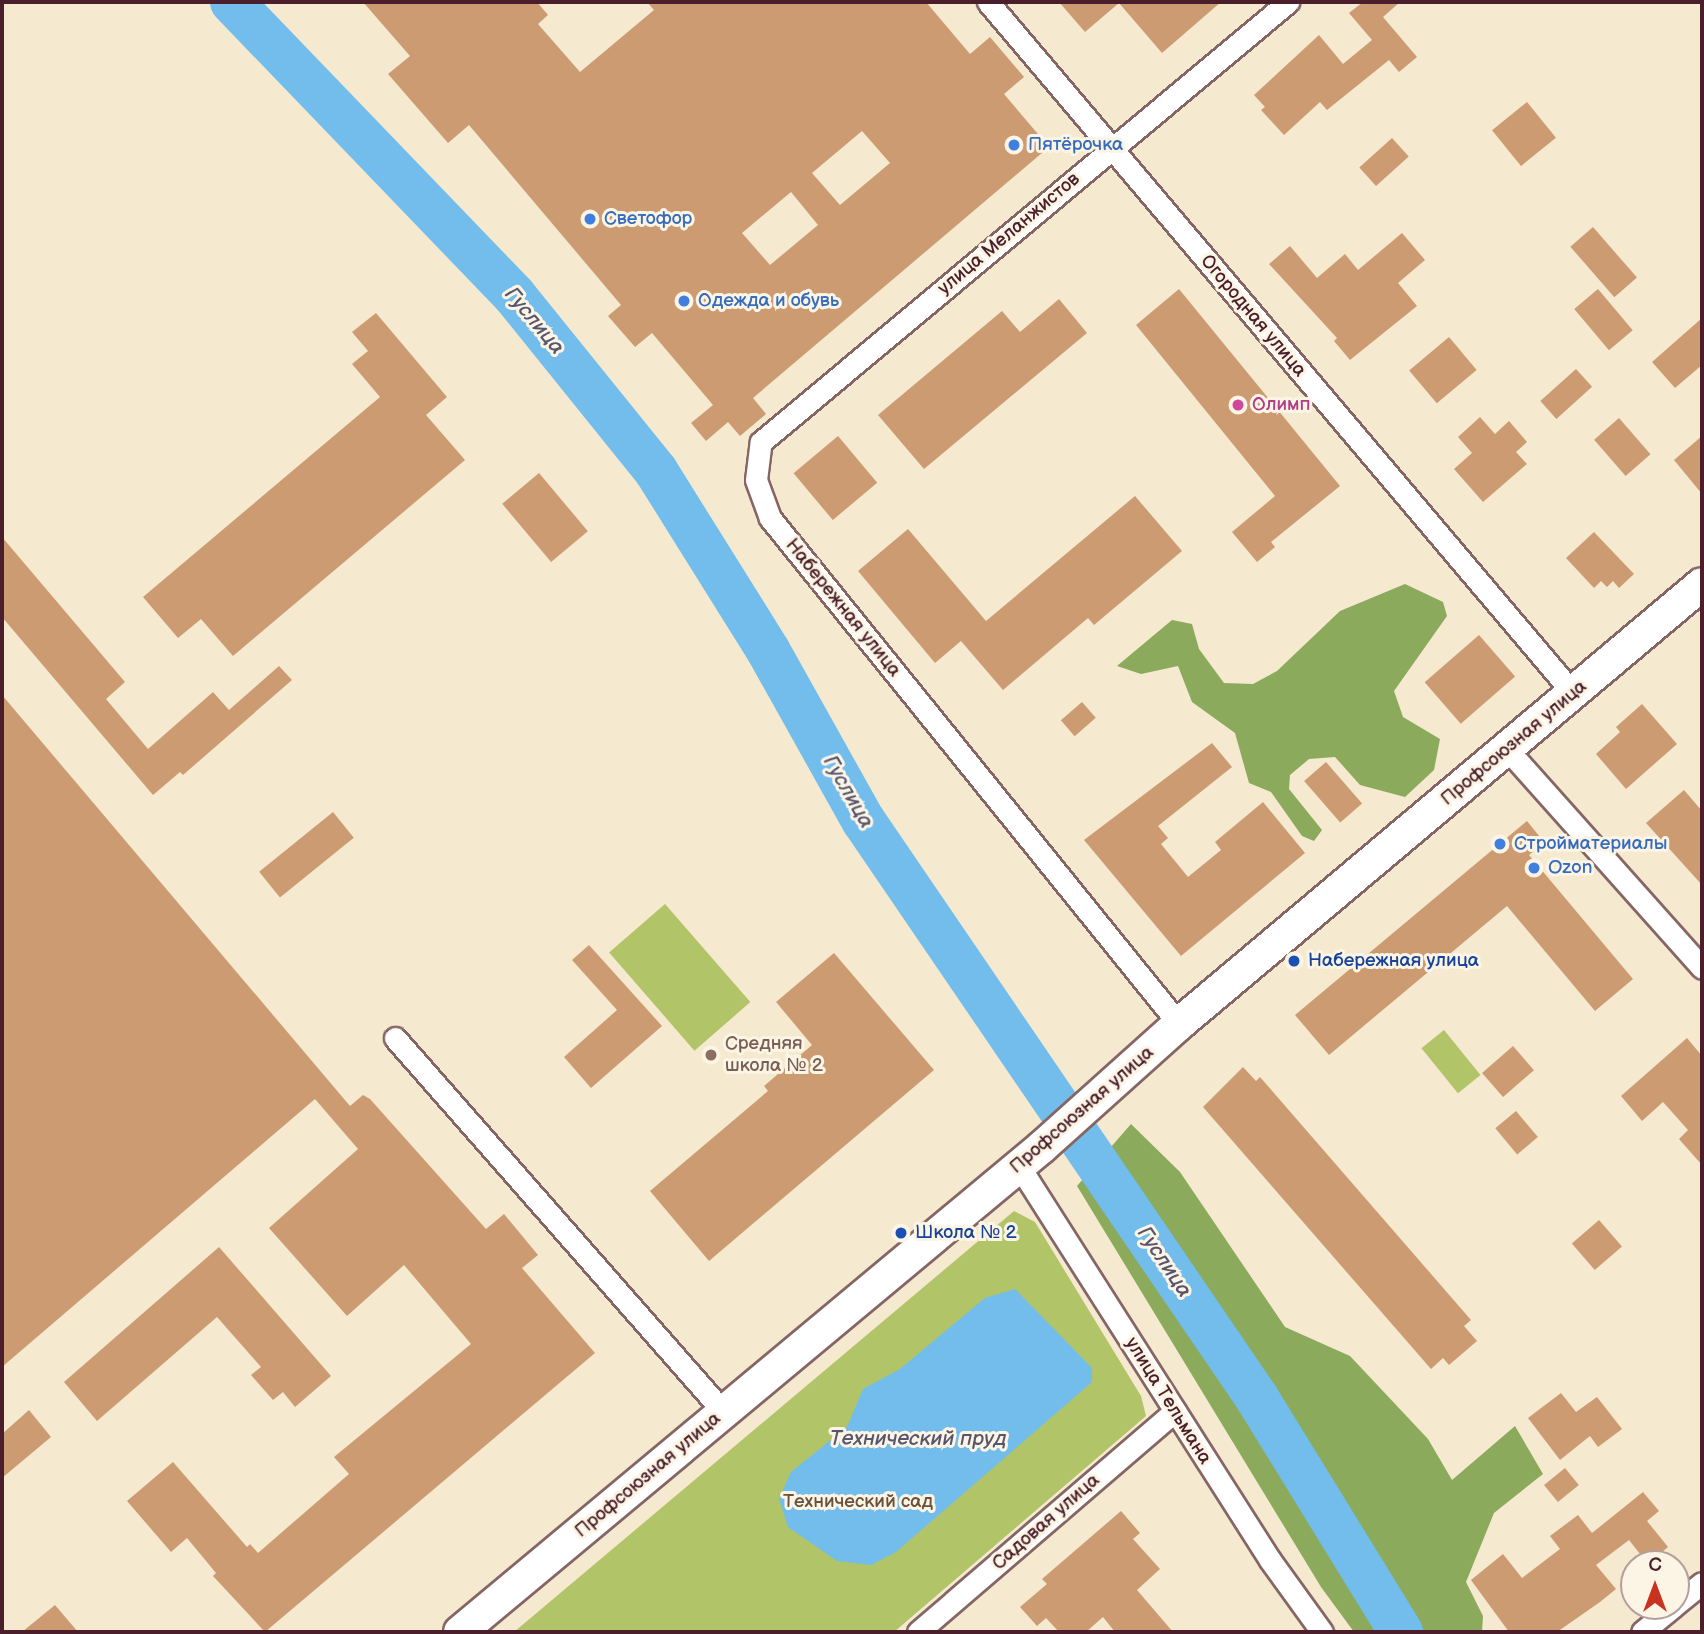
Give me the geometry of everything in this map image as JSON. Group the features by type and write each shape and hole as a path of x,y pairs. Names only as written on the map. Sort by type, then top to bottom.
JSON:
{"main road":[{"name":"Профсоюзная улица","path":"460,1632 1019,1166 1180,1024 1702,584"}],"street":[{"name":"Огородная улица","path":"988,2 1573,693"},
{"name":"улица Меланжистов","path":"756,480 761,442 1288,2"},
{"name":"Набережная улица","path":"756,480 770,518 1180,1024"},
{"path":"1507,749 1702,968"},
{"path":"394,1038 723,1412"},
{"name":"улица Тельмана","path":"1019,1166 1174,1411 1322,1632"},
{"name":"Садовая улица","path":"918,1632 1174,1411"},
{"path":"1642,1632 1657,1620"}],"green space":[{"path":"1405,584 1443,602 1447,616 1394,691 1403,717 1440,739 1434,770 1405,797 1360,785 1335,757 1309,759 1290,775 1289,789 1322,830 1314,841 1302,836 1271,792 1249,783 1235,733 1192,702 1178,666 1141,674 1117,666 1172,620 1192,624 1199,649 1224,683 1253,684 1277,671 1340,611"},
{"path":"665,904 750,1002 694,1051 609,953"},
{"path":"1444,1030 1481,1075 1458,1093 1421,1048"},
{"path":"1131,1124 1180,1172 1285,1327 1350,1356 1428,1439 1452,1480 1515,1426 1543,1474 1494,1513 1466,1582 1483,1616 1482,1632 1354,1632 1321,1587 1077,1186"},
{"name":"Технический сад","path":"1014,1211 1035,1222 1141,1396 1146,1416 894,1632 514,1632"}],"water":[{"name":"Технический пруд","path":"1015,1289 1092,1368 1092,1382 896,1552 871,1565 837,1561 788,1527 779,1499 791,1472 847,1427 863,1389 900,1369 985,1298"}],"building":[{"path":"363,2 537,2 548,15 538,24 580,72 654,10 647,2 926,2 970,54 990,37 1024,77 1004,94 1049,147 753,398 766,414 740,436 728,422 706,441 691,423 713,405 652,333 635,347 608,316 621,305 469,125 448,143 388,74 410,56","holes":["862,131 890,163 840,205 812,173","791,192 818,225 770,265 742,233"]},
{"path":"1059,2 1221,2 1162,53 1119,3 1085,32"},
{"path":"1363,2 1400,2 1383,17 1417,57 1399,72 1389,60 1327,110 1320,102 1284,135 1261,110 1265,107 1254,95 1319,35 1343,64 1372,40 1349,13"},
{"path":"1527,102 1556,138 1521,166 1492,130"},
{"path":"1392,138 1409,157 1376,186 1359,167"},
{"path":"1593,227 1637,278 1614,297 1570,247"},
{"path":"1402,233 1425,260 1398,283 1417,306 1350,360 1334,341 1337,338 1269,264 1290,246 1317,278 1345,254 1358,270"},
{"name":"Олимп","path":"1179,289 1340,486 1271,542 1275,547 1257,562 1232,532 1275,496 1136,325"},
{"path":"1598,289 1633,330 1609,350 1574,309"},
{"path":"1059,299 1087,333 924,469 878,415 1002,311 1020,332"},
{"path":"376,313 447,397 426,415 465,460 233,656 201,619 178,638 143,597 380,397 352,364 368,351 352,332"},
{"path":"1702,318 1702,365 1675,388 1652,362"},
{"path":"1449,337 1477,370 1437,403 1409,370"},
{"path":"1576,369 1592,387 1556,419 1540,401"},
{"path":"1480,417 1495,434 1509,421 1527,442 1516,452 1527,464 1483,502 1454,469 1472,453 1458,437"},
{"path":"1619,418 1650,454 1626,476 1594,440"},
{"path":"838,436 877,483 833,520 794,473"},
{"path":"1702,436 1702,494 1674,460"},
{"path":"539,473 588,531 551,562 502,504"},
{"path":"1135,496 1182,551 1094,625 1088,618 1003,690 961,641 935,663 858,571 908,529 986,621"},
{"path":"1594,532 1634,574 1619,588 1613,581 1607,587 1601,581 1594,588 1566,558"},
{"path":"2,537 125,682 106,699 148,749 213,692 229,710 279,666 292,680 183,775 180,772 153,795 2,617"},
{"path":"1479,635 1515,677 1461,724 1425,682"},
{"path":"2,695 350,1106 363,1095 370,1099 486,1229 504,1214 538,1255 522,1268 595,1353 265,1632 213,1576 216,1573 187,1538 171,1552 127,1501 173,1462 247,1547 250,1544 258,1553 349,1474 334,1457 471,1344 404,1265 347,1316 269,1228 358,1149 315,1099 2,1367"},
{"path":"1082,702 1096,718 1075,736 1061,720"},
{"path":"1642,704 1677,744 1626,789 1596,754 1620,732 1616,727"},
{"path":"1212,743 1232,767 1158,826 1168,838 1161,844 1188,877 1221,850 1215,842 1263,802 1305,853 1181,956 1084,840"},
{"path":"1326,762 1362,804 1340,823 1304,781"},
{"path":"1684,790 1702,811 1702,885 1646,823"},
{"path":"333,812 354,838 280,897 259,872"},
{"path":"1527,821 1544,842 1529,855 1633,979 1595,1011 1507,906 1329,1055 1295,1015"},
{"path":"589,945 662,1026 591,1088 564,1057 617,1010 572,960"},
{"path":"834,953 934,1070 709,1261 650,1191 768,1091 764,1086 812,1045 776,1002"},
{"path":"1687,1038 1702,1056 1702,1165 1679,1139 1688,1130 1663,1102 1642,1121 1621,1096"},
{"path":"1513,1046 1534,1070 1503,1097 1482,1073"},
{"path":"1243,1067 1256,1081 1260,1077 1471,1320 1464,1326 1477,1341 1449,1365 1443,1358 1431,1369 1203,1107"},
{"path":"1516,1111 1538,1137 1517,1154 1495,1128"},
{"path":"1599,1220 1622,1246 1595,1270 1572,1244"},
{"path":"219,1247 331,1376 295,1407 283,1392 273,1400 251,1375 261,1367 217,1317 97,1421 64,1382"},
{"path":"1561,1393 1576,1412 1597,1397 1622,1429 1598,1447 1590,1436 1560,1460 1528,1418"},
{"path":"29,1410 51,1437 2,1478 2,1434"},
{"path":"1565,1468 1579,1485 1558,1502 1544,1485"},
{"path":"1643,1492 1659,1511 1647,1521 1668,1547 1664,1550 1637,1550 1629,1540 1596,1565 1616,1589 1557,1632 1509,1632 1471,1580 1503,1554 1522,1578 1560,1549 1550,1536 1578,1515 1592,1533"},
{"path":"1121,1511 1140,1533 1133,1539 1160,1569 1137,1590 1173,1632 1115,1632 1103,1617 1086,1632 1059,1632 1046,1618 1037,1626 1020,1607 1047,1584 1042,1579"},
{"path":"55,1605 78,1632 22,1632"}],"waterway":[{"name":"Гуслица","path":"232,2 514,295 656,471 769,652 863,820 1257,1398 1401,1632"}],"place":[{"name":"Пятёрочка","path":"1014,145"},
{"name":"Светофор","path":"590,219"},
{"name":"Одежда и обувь","path":"684,301"},
{"name":"Олимп","path":"1238,405"},
{"name":"Стройматериалы","path":"1500,844"},
{"name":"Ozon","path":"1534,868"},
{"name":"Набережная улица","path":"1294,961"},
{"name":"Средняя школа № 2","path":"711,1055"},
{"name":"Школа № 2","path":"901,1233"}]}
